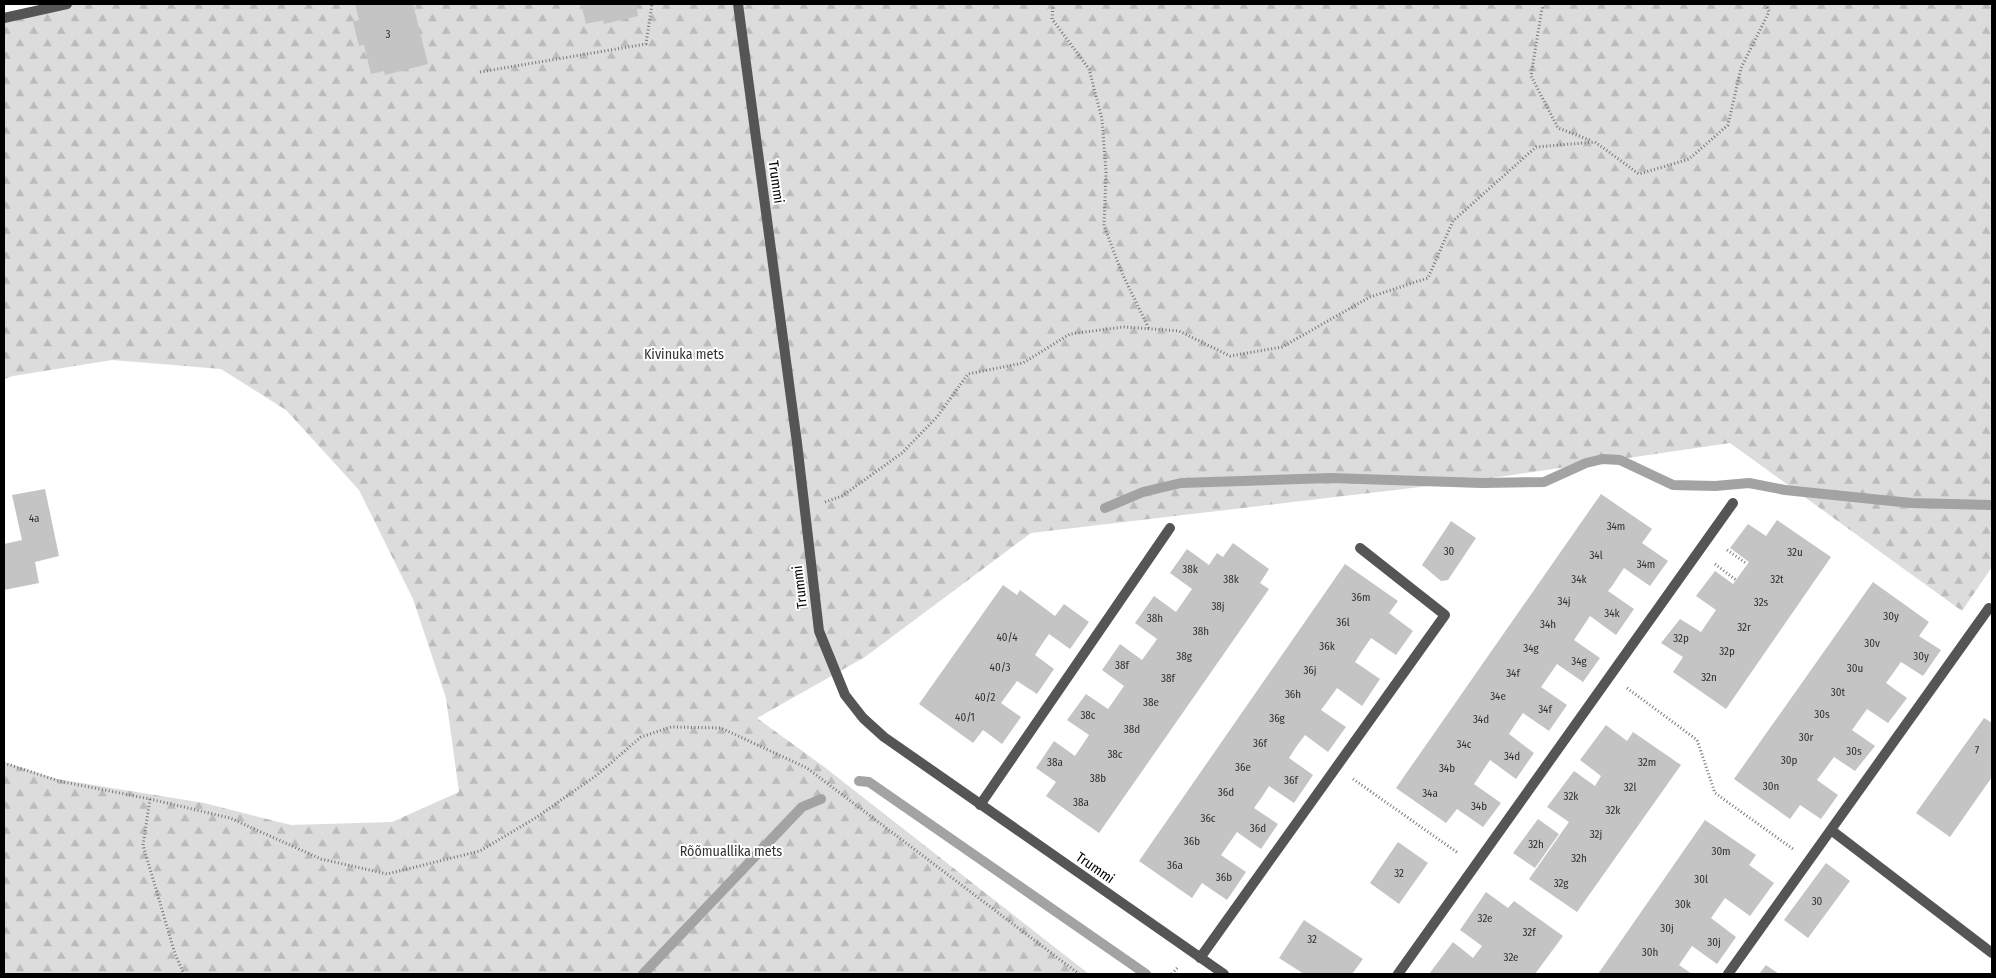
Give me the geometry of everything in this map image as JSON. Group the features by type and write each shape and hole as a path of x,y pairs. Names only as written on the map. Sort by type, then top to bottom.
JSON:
{"street":[{"path":"4,18 66,4"},
{"name":"Trummi","path":"738,4 820,631 845,695 863,718 884,737 1224,974"},
{"path":"1398,974 1733,504"},
{"path":"980,805 1170,528"},
{"path":"1200,958 1445,615 1360,548"},
{"path":"1728,974 1989,608"},
{"path":"1831,830 1992,953"}],"path":[{"path":"480,72 646,44 652,4"},
{"path":"1053,4 1052,19 1090,69 1102,119 1106,172 1104,226 1122,273 1149,329"},
{"path":"1541,4 1542,8 1531,76 1558,128 1595,142 1639,174 1689,159 1728,125 1741,68 1769,12 1765,4"},
{"path":"805,509 842,496 902,453 937,417 968,374 1023,363 1070,334 1123,327 1179,331 1230,356 1282,347 1370,297 1428,278 1453,221 1536,147 1595,142"},
{"path":"1731,553 1747,564"},
{"path":"1720,568 1736,580"},
{"path":"1610,676 1697,740 1715,793 1809,860"},
{"path":"4,763 59,781 150,799 230,818 321,859 387,874 480,850 537,817 597,775 641,737 672,727 721,728 807,768 1079,974"},
{"path":"1337,767 1475,865"},
{"path":"150,799 143,845 175,954 184,974"}],"green space":[{"name":"Kivinuka mets","path":"67,4 1992,4 1992,567 1962,611 1730,443 1471,481 1031,533 865,657 757,718 823,766 1089,974 4,974 4,762 57,779 204,803 291,825 392,822 459,792 446,698 413,599 359,490 286,410 221,369 112,360 4,379 4,18"}],"building":[{"path":"355,4 413,4 428,64 385,75 384,71 371,74 364,45 359,46 353,22 359,20"},
{"path":"581,4 636,4 638,16 604,24 603,20 586,24"},
{"path":"45,489 59,556 35,562 39,583 4,590 4,544 22,540 12,495"},
{"path":"1601,494 1652,529 1642,543 1668,561 1650,586 1624,568 1608,591 1634,609 1616,635 1590,616 1574,640 1600,658 1583,682 1557,664 1541,687 1567,705 1549,731 1523,713 1514,726 1509,734 1534,753 1516,779 1490,760 1474,784 1501,803 1483,827 1457,809 1446,823 1396,788"},
{"path":"1777,520 1831,557 1726,709 1673,672 1683,657 1661,643 1680,619 1701,632 1716,610 1696,596 1715,571 1733,584 1749,562 1730,548 1748,524 1766,536"},
{"path":"1451,521 1476,538 1448,580 1441,581 1422,565"},
{"path":"1233,543 1269,569 1260,583 1269,589 1099,833 1046,796 1056,782 1036,768 1054,741 1075,756 1089,735 1067,720 1086,694 1108,709 1124,686 1102,670 1120,644 1142,660 1155,642 1157,639 1135,623 1154,596 1176,612 1192,589 1170,573 1187,549 1209,565 1217,553 1223,557"},
{"path":"1345,564 1398,601 1389,613 1413,631 1396,655 1371,638 1362,651 1355,662 1380,679 1362,706 1337,688 1321,710 1346,727 1328,752 1305,735 1296,747 1289,758 1313,775 1294,803 1269,786 1254,808 1278,824 1261,849 1237,832 1221,855 1246,872 1227,900 1202,883 1192,898 1139,861"},
{"path":"1873,582 1929,622 1919,636 1941,650 1923,676 1901,662 1886,683 1907,698 1888,723 1867,709 1852,730 1875,746 1855,771 1834,757 1817,780 1838,795 1821,819 1800,805 1790,819 1734,779"},
{"path":"1003,585 1017,595 1020,590 1055,616 1064,604 1089,622 1070,649 1049,634 1035,655 1054,669 1037,694 1017,681 1001,703 1021,717 1002,744 983,730 973,743 919,704"},
{"path":"1984,718 1992,723 1992,777 1950,837 1916,813"},
{"path":"1606,725 1627,741 1633,732 1681,765 1577,912 1529,879 1569,822 1547,807 1574,771 1595,786 1601,776 1580,760"},
{"path":"1538,819 1559,834 1535,868 1513,853"},
{"path":"1705,820 1756,855 1749,865 1774,883 1750,916 1725,898 1711,918 1736,937 1717,964 1692,946 1679,965 1692,974 1598,974"},
{"path":"1398,842 1428,863 1399,904 1370,883"},
{"path":"1826,863 1850,881 1808,938 1784,920"},
{"path":"1486,892 1508,908 1514,901 1563,936 1535,974 1429,974 1453,942 1473,958 1482,946 1460,930"},
{"path":"1304,920 1363,959 1352,974 1304,974 1279,958"},
{"path":"1766,965 1779,974 1759,974"}],"waterway":[{"path":"1105,508 1143,492 1181,483 1331,478 1482,483 1544,482 1586,463 1603,459 1620,460 1673,485 1715,486 1749,483 1785,490 1911,503 1992,505"},
{"path":"859,781 869,782 1146,974"},
{"path":"643,974 802,807 821,799"}],"park label":[{"name":"Rõõmuallika mets","path":"731,851"}]}
